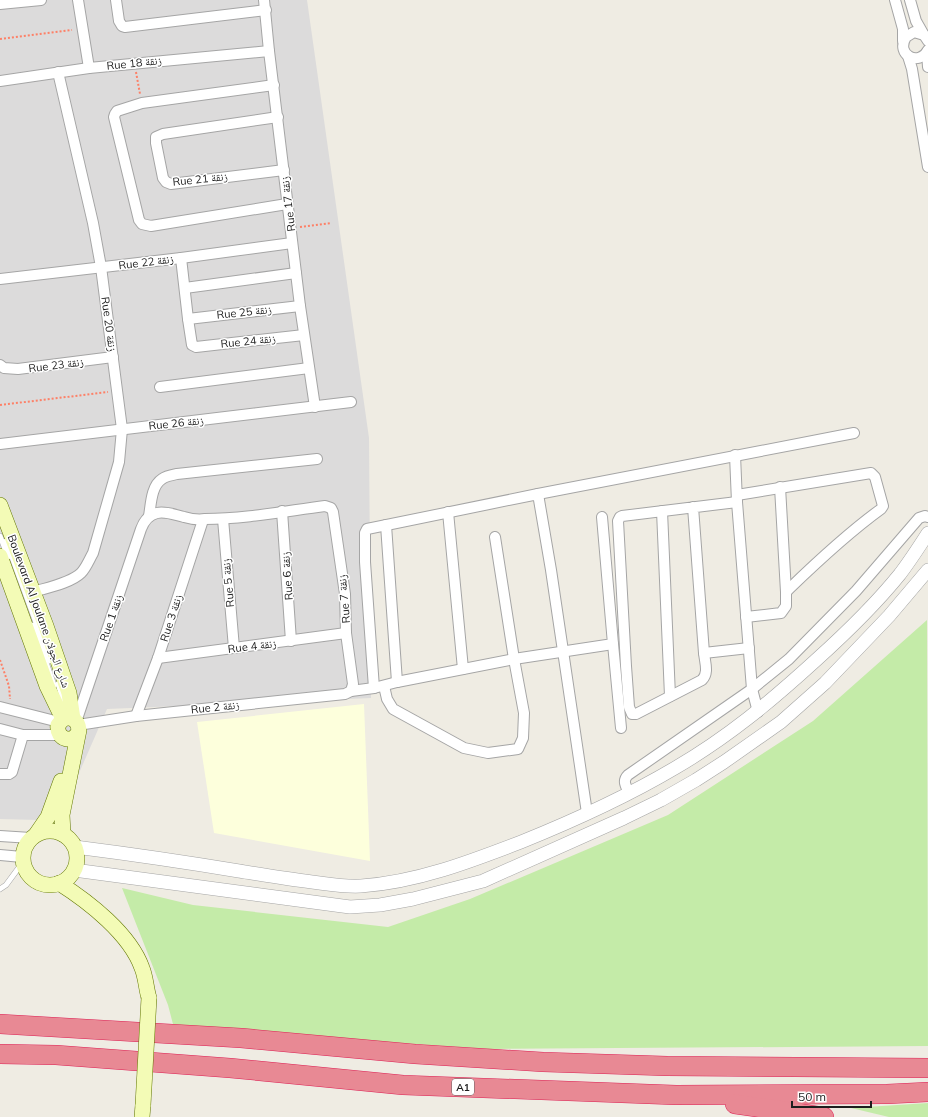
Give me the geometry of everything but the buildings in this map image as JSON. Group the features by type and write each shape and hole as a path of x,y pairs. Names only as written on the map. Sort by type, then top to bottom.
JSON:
{"highway":[{"path":"0,1024 241,1038 415,1054 543,1062 666,1066 928,1068"},
{"name":"A1","path":"0,1054 80,1057 230,1068 403,1085 676,1095 887,1094 928,1092"},
{"path":"676,1095 824,1117"}],"main road":[{"name":"Boulevard Al Joulane شارع الجولان","path":"0,505 46,626 69,693 69,725"},
{"name":"Boulevard Al Joulane شارع الجولان","path":"0,556 47,686 69,725"},
{"path":"63,834 62,815 69,725"},
{"path":"34,836 50,831 63,834 70,839 75,847 77,862 70,876 59,883 49,885 40,883 32,878 26,871 23,860 25,847 48,817 65,769 69,725"},
{"path":"59,883 77,895 102,916 129,945 137,956 142,968 149,998 142,1111"}],"street":[{"path":"0,4 41,0"},
{"path":"78,0 89,68"},
{"path":"116,0 120,24 128,27 265,5"},
{"path":"895,0 903,29 903,49 908,56 912,69 927,151 928,167"},
{"path":"910,0 916,20 926,38"},
{"name":"Rue 17 زنقة","path":"265,5 287,204 315,407"},
{"path":"903,41 910,34 919,33 926,38"},
{"name":"Rue 18 زنقة","path":"0,81 89,68 269,51"},
{"path":"908,56 912,58 920,58 928,51"},
{"path":"928,51 928,67"},
{"name":"Rue 20 زنقة","path":"33,592 69,580 81,573 92,553 114,484 120,457 122,429 114,357 101,267 85,185 58,72"},
{"path":"274,85 142,103 117,111 114,117 139,220 142,224 152,226 287,204"},
{"name":"Rue 21 زنقة","path":"278,117 163,134 156,137 156,143 163,178 166,182 171,184 284,170"},
{"name":"Rue 22 زنقة","path":"0,279 181,258 292,243"},
{"path":"181,258 188,319"},
{"path":"185,288 296,273"},
{"name":"Rue 25 زنقة","path":"188,319 300,306"},
{"name":"Rue 24 زنقة","path":"188,319 192,345 196,347 304,335"},
{"name":"Rue 23 زنقة","path":"0,365 4,368 18,369 114,357"},
{"path":"160,387 309,368"},
{"name":"Rue 26 زنقة","path":"0,444 351,402"},
{"path":"496,537 514,659 524,713 523,738 518,748 488,753 464,748 393,709 379,687 365,562 365,533 367,529 735,455 854,433"},
{"path":"735,455 752,689 758,712"},
{"name":"Rue 1 زنقة","path":"69,725 144,521 149,516 155,488 160,480 177,474 317,459"},
{"path":"693,508 704,653 707,673 702,680 636,714 632,714 630,712 626,666 618,521 620,517 693,508 780,487 871,473 875,477 883,506 881,509 860,524 829,551 786,592"},
{"path":"746,617 781,613 786,606 780,487"},
{"path":"538,494 551,570 587,813"},
{"name":"Rue 7 زنقة","path":"282,511 325,506 331,508 345,594 346,633 353,684 351,691"},
{"path":"149,516 154,513 162,512 185,518 203,520 223,519 282,511"},
{"name":"Rue 6 زنقة","path":"282,511 291,641"},
{"path":"662,511 670,696"},
{"path":"448,512 463,669"},
{"path":"629,793 624,784 628,775 752,689 789,659 856,591 920,518 925,516 928,517"},
{"path":"602,518 622,728"},
{"name":"Rue 5 زنقة","path":"223,519 234,648"},
{"name":"Rue 3 زنقة","path":"136,716 158,658 203,520"},
{"path":"386,525 397,682"},
{"path":"75,847 333,885 361,886 407,880 442,871 531,838 587,813 680,766 726,736 776,697 843,635 901,573 928,534"},
{"path":"74,870 350,907 380,905 412,899 483,881 661,800 724,762 781,722 825,682 889,616 928,570"},
{"name":"Rue 4 زنقة","path":"158,658 346,633"},
{"name":"Rue 2 زنقة","path":"69,725 136,716 346,694 351,691 379,687 397,682 514,659 613,644"},
{"path":"704,653 749,648"},
{"path":"5,708 69,725"},
{"path":"0,729 23,735 69,725"},
{"path":"0,774 9,774 13,770 23,735"},
{"path":"0,836 34,836"},
{"path":"0,855 23,860"}],"lane":[{"path":"1,534 57,680 69,725"},
{"path":"0,889 6,885 23,860"}],"path":[{"path":"0,39 82,29"},
{"path":"135,63 142,103"},
{"path":"291,229 331,223"},
{"path":"0,405 118,391"},
{"path":"0,660 9,686 5,708"},
{"path":"0,672 5,673"}],"shaded area":[{"path":"0,0 307,0 369,438 371,698 107,709 62,812 38,820 0,819"},
{"path":"364,704 370,861 214,833 197,722"}],"green space":[{"path":"927,620 928,1046 489,1049 174,1028 168,1005 122,888 193,905 388,927 470,899 668,815 813,721"},
{"path":"928,1103 928,1117 889,1117 851,1108"}]}
